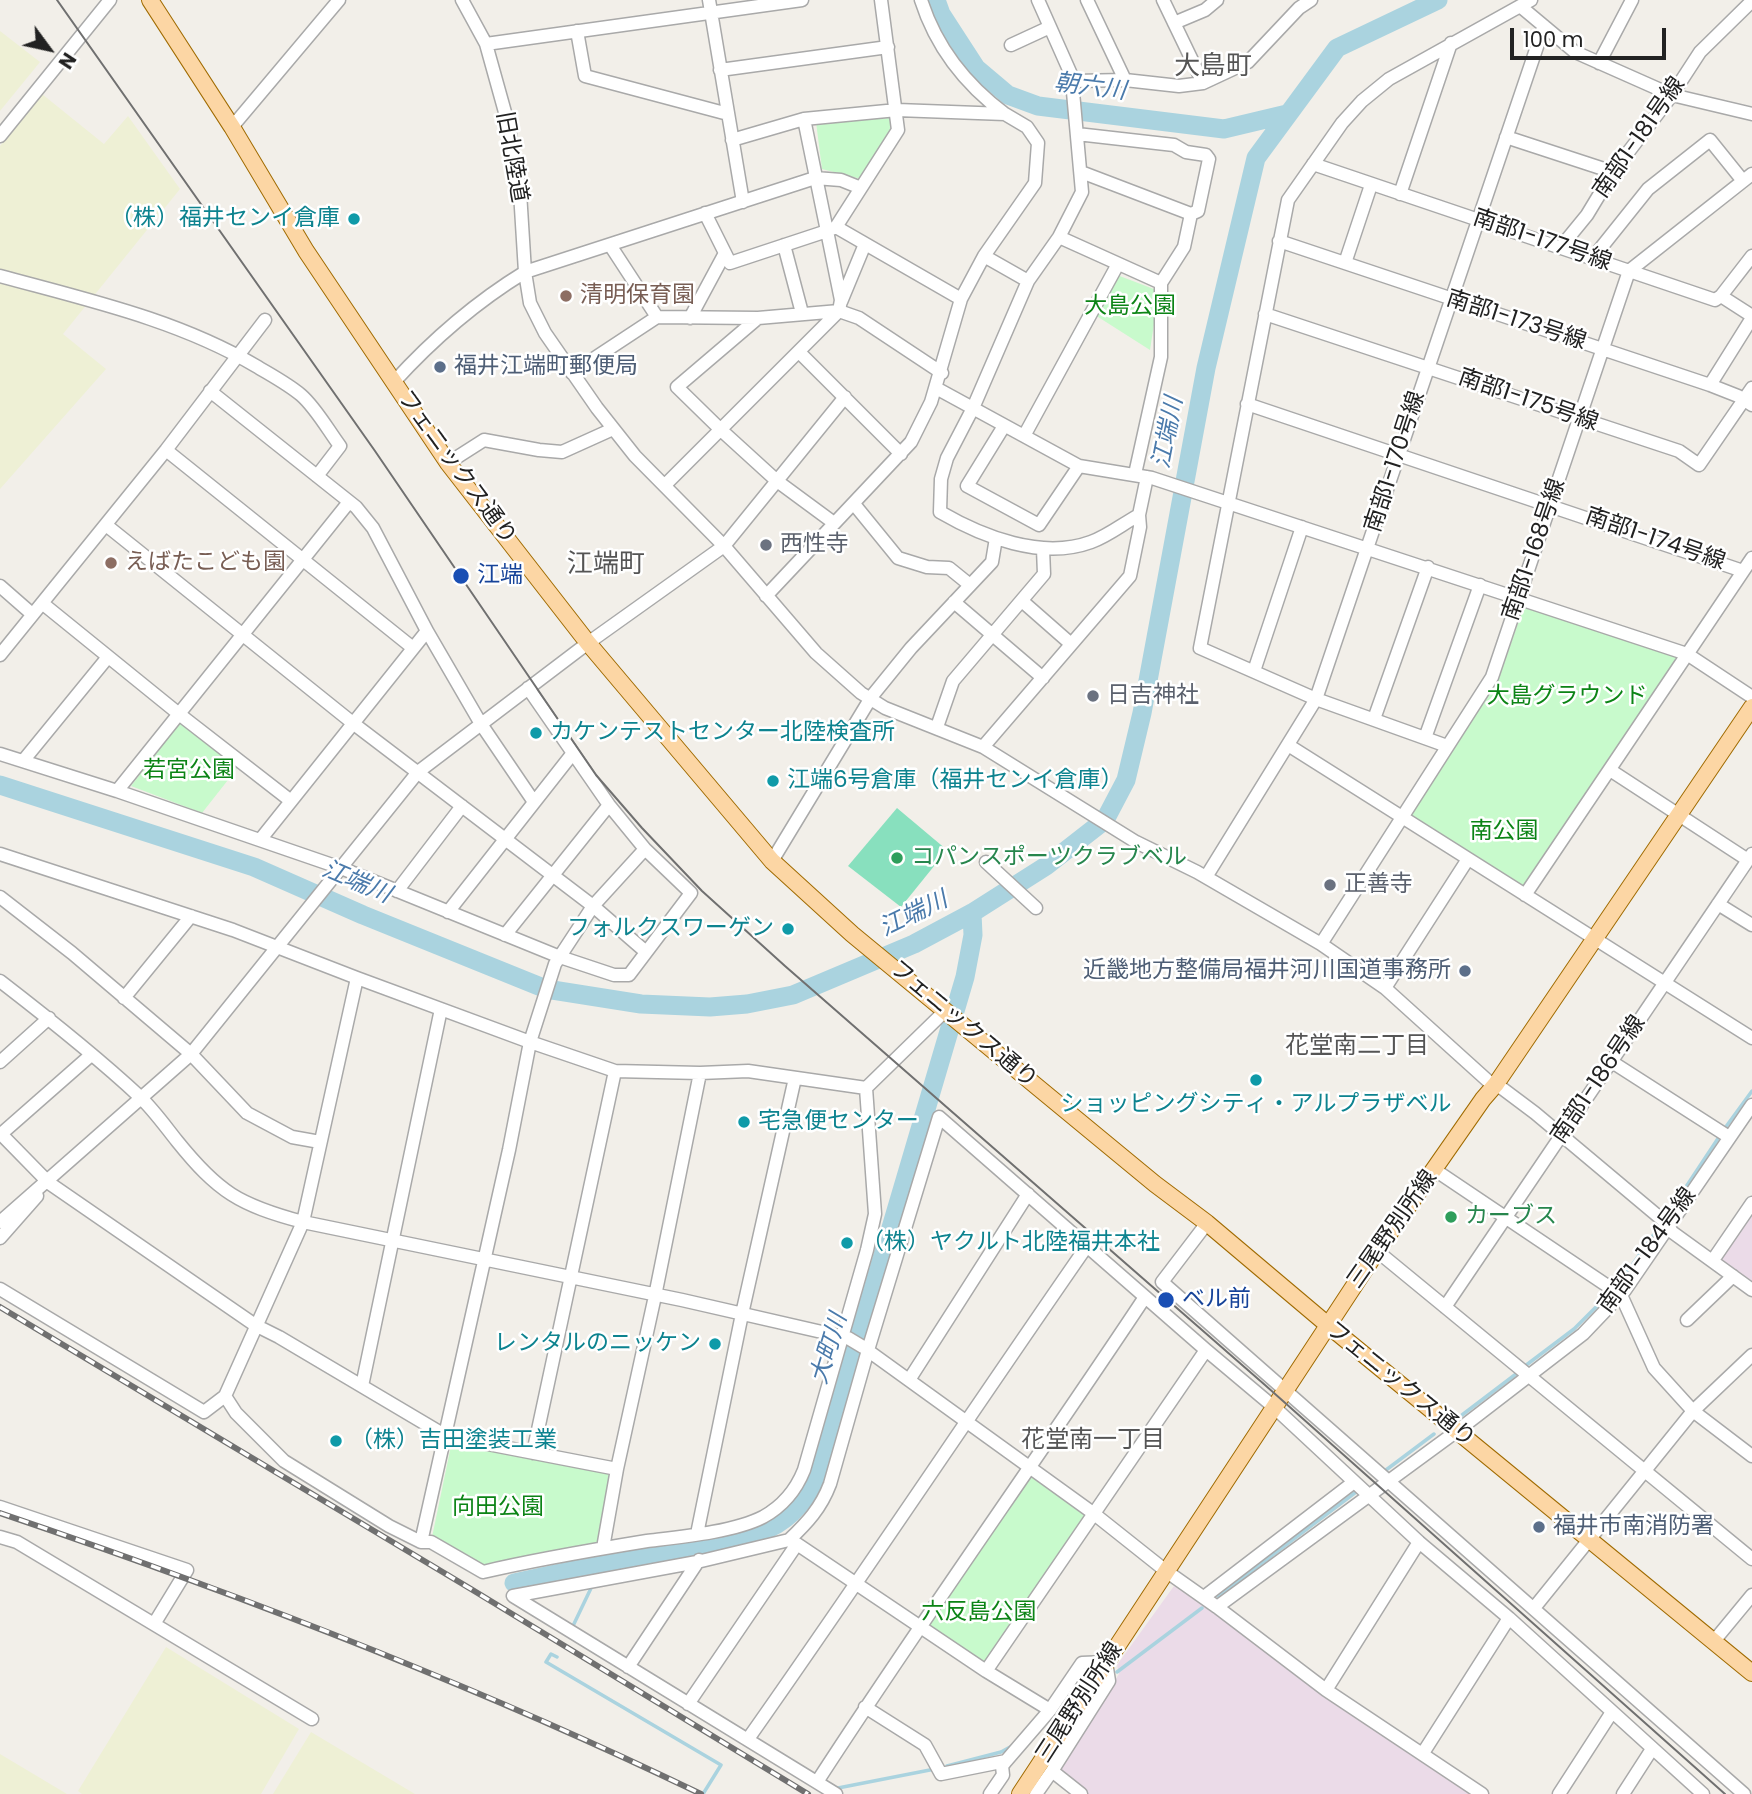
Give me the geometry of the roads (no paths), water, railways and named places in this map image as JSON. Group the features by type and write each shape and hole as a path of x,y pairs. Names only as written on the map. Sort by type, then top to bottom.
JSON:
{"main road":[{"name":"フェニックス通り","path":"150,0 232,127 306,251 448,463 588,643 772,861 852,934 1752,1673"},
{"name":"三尾野別所線","path":"1020,1794 1033,1786 1106,1662 1377,1251 1483,1098 1496,1084 1752,707"}],"street":[{"path":"0,135 110,0"},
{"path":"232,127 339,0"},
{"name":"旧北陸道","path":"462,0 486,44 508,123 520,192 525,272 530,303 545,333 635,456 724,546 816,653 871,700 900,715 937,727 983,747 1132,839 1206,877 1321,944 1385,988 1478,1073 1562,1135 1665,1222 1672,1232 1752,1290"},
{"path":"486,44 577,32 710,6 802,0"},
{"path":"705,213 730,262 832,229 898,130 881,0"},
{"path":"766,596 911,442 942,373 961,299 984,256 1035,184 1038,143 1027,127 986,100 966,79 944,50 921,0"},
{"path":"1038,0 1073,86 1082,192 1059,237 1028,281 973,408 947,458 941,479 940,512 996,538 1043,549 1091,542 1139,515"},
{"path":"1087,0 1125,80"},
{"path":"1163,0 1203,83"},
{"path":"1174,23 1205,10 1217,0"},
{"path":"1073,86 1125,80 1180,86 1203,83 1248,62 1299,8 1311,0"},
{"path":"1599,62 1632,0"},
{"name":"南部1-181号線","path":"1560,248 1587,215 1613,172 1672,95 1700,52 1751,2"},
{"path":"1447,746 1316,699 1200,648 1223,500 1247,404 1289,200 1342,124 1362,101 1389,79 1525,3 1544,26 1575,52 1672,95 1752,114"},
{"path":"710,6 743,202"},
{"name":"南部1-170号線","path":"1206,877 1316,699 1544,26"},
{"path":"1011,45 1050,27"},
{"path":"577,32 585,76 728,114"},
{"path":"1400,194 1451,43"},
{"path":"720,70 888,47"},
{"path":"732,140 804,119 897,110 1005,114"},
{"path":"804,119 815,178 832,229 840,307"},
{"path":"983,747 1130,576 1147,477 1160,357 1161,283 1184,247 1191,215 1198,211 1209,159 1206,155 1186,152 1174,145 1076,130"},
{"path":"1506,137 1613,172"},
{"path":"1592,259 1648,189 1710,140 1747,178 1629,271"},
{"name":"南部1-177号線","path":"1313,164 1716,300 1721,296"},
{"path":"1080,172 1191,215"},
{"path":"393,383 424,349 496,290 525,272 815,178 841,180 861,188"},
{"path":"1345,263 1371,185"},
{"path":"832,229 865,244 961,299"},
{"path":"1059,237 1161,283"},
{"name":"南部1-173号線","path":"1279,242 1710,385 1748,402"},
{"path":"665,485 799,352 840,307 865,244"},
{"path":"610,245 657,317"},
{"path":"784,245 802,313"},
{"path":"690,318 725,253"},
{"path":"984,256 1028,281"},
{"path":"1710,385 1752,317 1721,296 1752,256"},
{"path":"1024,436 1118,264"},
{"name":"南部1-168号線","path":"1321,944 1492,677 1629,271"},
{"path":"0,276 185,330 238,355 303,396 340,446 317,477"},
{"path":"572,373 657,317 758,318 840,307 942,373"},
{"name":"南部1-175号線","path":"1265,314 1679,452 1699,465 1748,402 1752,388"},
{"path":"758,318 677,387 777,481 834,523"},
{"path":"0,655 166,450 265,320"},
{"path":"799,352 901,454"},
{"path":"936,388 1079,466 1147,477 1223,500 1687,654 1752,697"},
{"path":"210,391 349,502 373,528 427,631 481,724 534,802"},
{"path":"0,1215 48,1182 191,1054 418,772 588,643 724,546 845,397"},
{"name":"南部1-174号線","path":"1247,404 1743,571"},
{"path":"1004,426 967,486 1040,525 1079,466"},
{"path":"448,463 484,440 562,452 613,429"},
{"path":"166,450 413,648"},
{"path":"117,791 349,502"},
{"path":"854,504 898,558 928,567 949,568 970,585"},
{"path":"106,525 354,724 593,906 646,952"},
{"path":"1254,671 1302,527"},
{"path":"772,861 871,700 911,648 992,562 996,538"},
{"path":"937,727 953,681 1044,574 1043,549"},
{"path":"1525,895 1752,558"},
{"path":"1374,719 1428,567"},
{"path":"1425,738 1480,585"},
{"path":"0,586 32,614"},
{"path":"1022,601 1071,644"},
{"path":"954,602 1042,678"},
{"path":"42,603 291,800"},
{"path":"260,840 427,631"},
{"path":"23,761 108,657"},
{"path":"0,754 341,868 505,935 557,960 614,975 629,975 691,893 645,849 609,805 528,688"},
{"path":"1288,745 1752,1038"},
{"path":"448,912 573,754"},
{"path":"1609,770 1750,857"},
{"path":"505,935 609,805"},
{"path":"397,891 462,806"},
{"path":"421,1542 509,1150 531,1038 557,960 593,906 645,849"},
{"path":"0,854 191,916 442,1009 531,1038 615,1072 700,1073 748,1070 866,1088"},
{"name":"南部1-186号線","path":"1445,1307 1750,857"},
{"path":"1385,988 1468,859"},
{"path":"986,862 1036,908"},
{"path":"0,897 191,1054 247,1113 292,1137 320,1142"},
{"path":"1718,904 1752,925"},
{"path":"124,998 191,916"},
{"path":"0,1289 204,1412 225,1396 303,1222 357,978"},
{"path":"0,981 49,1018 142,1098 199,1168 217,1186 242,1202 303,1222 846,1337 866,1348 1093,1513 1166,1572 1217,1607 1326,1690 1482,1794"},
{"path":"362,1386 442,1009"},
{"path":"225,1396 236,1413 284,1461 389,1526 421,1542 431,1542 483,1572 603,1548 697,1534 751,1522 764,1516 788,1498 797,1487 846,1337 875,1214 866,1088 945,1011"},
{"path":"0,1062 49,1018"},
{"path":"92,1055 0,1133 48,1182 255,1325 446,1436 617,1469"},
{"path":"1612,1062 1729,1137"},
{"path":"533,1453 615,1072"},
{"path":"603,1548 700,1073"},
{"path":"697,1534 742,1314 795,1078"},
{"name":"南部1-184号線","path":"1217,1607 1457,1431 1583,1334 1621,1295 1752,1105"},
{"path":"688,1704 793,1542 824,1501 866,1348 939,1117 1275,1408 1419,1542 1612,1712 1652,1749 1688,1789 1703,1794"},
{"path":"1435,1170 1621,1295 1654,1368 1693,1411 1752,1456"},
{"path":"0,1238 48,1182"},
{"path":"909,1380 1028,1194"},
{"path":"1713,1260 1752,1203"},
{"path":"0,1222 12,1209"},
{"path":"1207,1223 1162,1282 1745,1794 1752,1786"},
{"path":"748,1739 858,1584 965,1420 1087,1246"},
{"path":"1377,1251 1752,1559"},
{"path":"1687,1320 1733,1276"},
{"path":"817,1782 919,1626 1031,1468 1145,1297"},
{"path":"986,1671 1206,1350"},
{"path":"1534,1608 1693,1411 1752,1354"},
{"path":"1203,1597 1354,1482"},
{"path":"0,1507 187,1570 154,1624"},
{"path":"0,1536 17,1542 312,1719"},
{"path":"836,1794 513,1596 793,1542 986,1671 1050,1710"},
{"path":"1326,1690 1419,1542"},
{"path":"628,1667 699,1560"},
{"path":"1714,1641 1752,1595"},
{"path":"1423,1753 1508,1618"},
{"path":"990,1794 1003,1775 1002,1766 1050,1710 1082,1663 1106,1662 1109,1681 1052,1771 1033,1786"},
{"path":"865,1707 925,1745 942,1774 1006,1761"},
{"path":"1559,1794 1612,1712"},
{"path":"1623,1794 1652,1749"},
{"path":"1052,1771 1081,1794"}],"waterway":[{"name":"朝六川","path":"936,0 941,14 976,68 1008,95 1038,106 1224,129 1287,114"},
{"name":"江端川","path":"0,785 254,867 363,915 546,989 641,1004 710,1007 747,1004 793,995 914,944 972,913 1046,866 1105,820 1126,780 1142,713 1206,368 1256,158 1337,48 1438,0"},
{"name":"大町川","path":"514,1583 753,1535 777,1524 804,1498 821,1465 965,977 973,935 972,913"},
{"path":"1725,1128 1752,1091"},
{"path":"1668,1214 1719,1137"},
{"path":"1618,1285 1659,1227"},
{"path":"1525,1366 1574,1329 1607,1296"},
{"path":"1462,1415 1516,1374"},
{"path":"1386,1470 1434,1434"},
{"path":"1218,1596 1356,1492"},
{"path":"590,1566 592,1577"},
{"path":"572,1628 593,1584"},
{"path":"1117,1672 1202,1608"},
{"path":"557,1657 551,1654 546,1662 721,1765 703,1794"},
{"path":"947,1766 1001,1752 1012,1746"},
{"path":"838,1788 935,1769"}],"tram line":[{"path":"57,0 375,451 596,775 642,828 702,891 785,966 1265,1385 1725,1794"}],"railway":[{"path":"0,1307 808,1794"},
{"path":"0,1513 355,1643 529,1715 701,1794"}],"place":[{"name":"（株）福井センイ倉庫","path":"354,219"},
{"name":"清明保育園","path":"566,296"},
{"name":"福井江端町郵便局","path":"440,367"},
{"name":"西性寺","path":"766,545"},
{"name":"えばたこども園","path":"111,563"},
{"name":"江端","path":"461,576"},
{"name":"日吉神社","path":"1093,696"},
{"name":"カケンテストセンター北陸検査所","path":"536,733"},
{"name":"江端6号倉庫（福井センイ倉庫）","path":"773,781"},
{"name":"コパンスポーツクラブベル","path":"897,858"},
{"name":"正善寺","path":"1330,885"},
{"name":"フォルクスワーゲン","path":"788,929"},
{"name":"近畿地方整備局福井河川国道事務所","path":"1465,971"},
{"name":"ショッピングシティ・アルプラザベル","path":"1256,1080"},
{"name":"宅急便センター","path":"744,1122"},
{"name":"カーブス","path":"1451,1217"},
{"name":"（株）ヤクルト北陸福井本社","path":"847,1243"},
{"name":"ベル前","path":"1166,1300"},
{"name":"レンタルのニッケン","path":"715,1344"},
{"name":"（株）吉田塗装工業","path":"336,1441"},
{"name":"福井市南消防署","path":"1539,1527"}],"district":[{"name":"大島町","path":"1213,67"},
{"name":"江端町","path":"606,565"},
{"name":"花堂南二丁目","path":"1357,1047"},
{"name":"花堂南一丁目","path":"1093,1441"}],"park label":[{"name":"大島公園","path":"1130,307"},
{"name":"大島グラウンド","path":"1567,697"},
{"name":"若宮公園","path":"189,771"},
{"name":"南公園","path":"1504,832"},
{"name":"向田公園","path":"498,1508"},
{"name":"六反島公園","path":"979,1613"}]}
